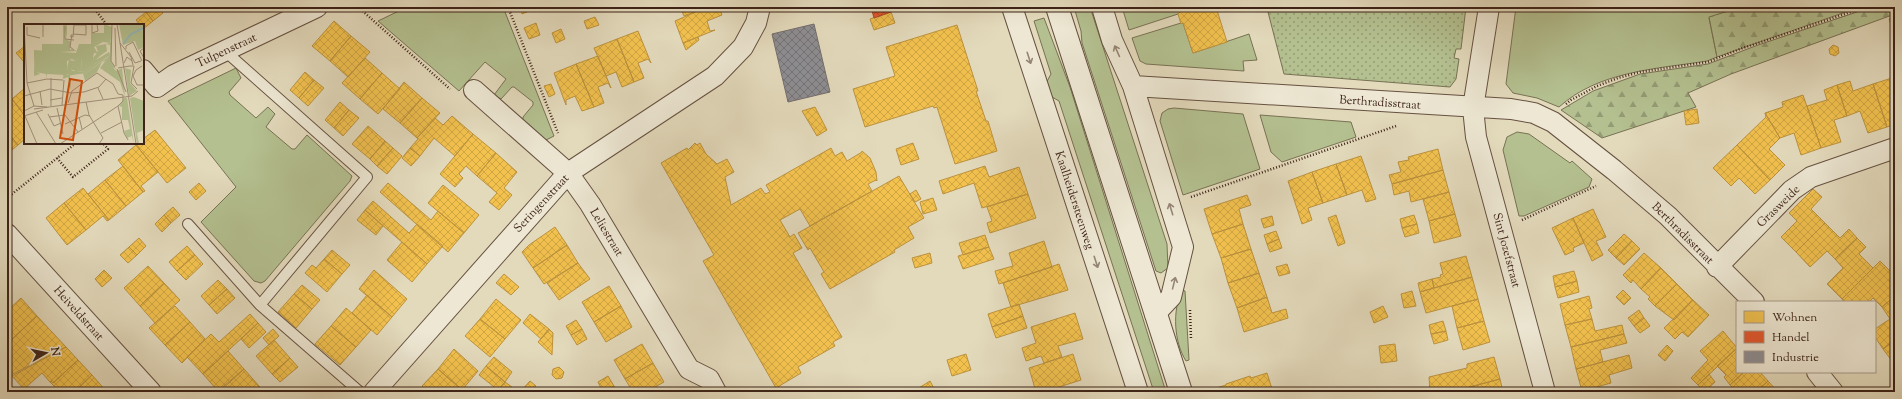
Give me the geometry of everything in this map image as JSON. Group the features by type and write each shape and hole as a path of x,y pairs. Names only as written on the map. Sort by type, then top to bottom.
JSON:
{"street":[{"name":"Tulpenstraat","path":"144,71 157,87 174,75 317,7"},
{"name":"Seringenstraat","path":"374,392 568,173 715,76 743,47 756,23 760,7"},
{"name":"Kaalheidersteenweg","path":"1012,7 1138,392"},
{"path":"1057,7 1181,392"},
{"path":"1102,7 1112,40 1133,86 1183,247 1171,297 1155,314"},
{"name":"Sint Jozefstraat","path":"1488,7 1473,108 1476,137 1544,392"},
{"name":"Berthradisstraat","path":"1133,86 1473,108 1510,109 1534,113 1550,120 1610,166 1668,216 1717,267 1753,301"},
{"name":"Leliestraat","path":"474,90 568,173 590,204 689,369 709,379 716,392"},
{"name":"Grasweide","path":"1717,267 1792,190 1811,177 1895,148"},
{"name":"Heiveldstraat","path":"7,234 151,392"},
{"path":"1817,373 1833,392"}],"lane":[{"path":"225,51 367,177 260,305"},
{"path":"188,224 260,305 360,392"}],"path":[{"path":"93,7 106,24"},
{"path":"358,7 460,97 474,90"},
{"path":"508,7 559,137"},
{"path":"1550,120 1571,100 1596,86 1618,78 1640,72 1708,62 1740,49 1866,7"},
{"path":"1170,203 1399,125"},
{"path":"7,198 75,144"},
{"path":"57,158 73,177 108,149 104,144"},
{"path":"1500,225 1520,220 1597,186 1610,166"},
{"path":"1190,305 1191,341"}],"green space":[{"path":"407,7 503,7 554,136 546,140 523,120 523,117 533,105 533,102 514,87 512,87 501,99 494,95 506,79 485,62 459,91 378,21"},
{"path":"1074,7 1090,7 1167,244 1168,268 1161,273 1156,271 1082,43 1081,31"},
{"path":"1122,7 1178,7 1180,12 1178,14 1129,30"},
{"path":"1285,7 1466,7 1461,49 1456,49 1454,58 1459,59 1456,79 1450,87 1284,74 1268,12"},
{"path":"1516,7 1741,7 1709,18 1717,57 1707,61 1648,70 1610,79 1575,95 1559,107 1537,98 1513,93 1506,84"},
{"path":"1741,7 1860,7 1717,57 1709,17"},
{"path":"1872,7 1895,7 1895,14 1731,74 1688,93 1696,107 1602,138 1561,110 1593,91 1640,74 1708,64 1758,45"},
{"path":"1044,18 1070,87 1166,392 1154,392 1059,101 1047,94 1044,87 1051,74 1034,21"},
{"path":"1183,23 1193,53 1249,34 1257,60 1243,61 1244,71 1146,64 1140,61 1132,38"},
{"path":"236,68 241,78 229,92 230,95 256,118 268,107 275,114 266,127 292,149 295,149 307,135 352,176 350,181 265,281 261,283 254,281 201,222 236,187 168,101"},
{"path":"1174,108 1243,114 1260,169 1183,195 1160,121 1162,113 1168,109"},
{"path":"1260,115 1351,122 1356,137 1282,162 1271,152"},
{"path":"1517,132 1529,134 1570,163 1572,161 1592,179 1589,187 1524,216 1519,216 1503,150 1507,137"},
{"path":"1182,290 1185,291 1189,360 1186,361 1179,345 1176,326 1177,307"}],"building: Wohnen":[{"path":"20,7 31,7 24,12"},
{"path":"111,7 121,7 115,12"},
{"path":"153,7 158,7 163,13 153,21 146,12"},
{"path":"520,7 533,7 534,9 522,14"},
{"path":"680,7 707,7 684,16"},
{"path":"707,7 719,7 722,15 707,21 710,31 715,30 683,43 675,21"},
{"path":"1178,7 1216,7 1227,42 1193,53 1183,23 1181,24 1178,14 1180,12"},
{"path":"146,12 153,21 144,28 144,24 139,24 136,20"},
{"path":"891,12 895,23 874,30 870,19"},
{"path":"595,17 599,25 587,29 584,21"},
{"path":"1895,17 1895,31 1893,31 1889,19"},
{"path":"334,21 351,36 330,61 312,46"},
{"path":"536,23 540,35 529,39 524,28"},
{"path":"957,25 978,91 976,91 986,121 988,121 997,151 955,164 937,107 934,108 933,106 865,127 853,89 895,76 886,47"},
{"path":"561,29 565,39 556,43 552,33"},
{"path":"638,31 651,63 648,59 638,63 644,78 634,82 617,39"},
{"path":"351,36 370,52 348,77 330,61"},
{"path":"698,37 699,40 686,50 683,43"},
{"path":"617,39 634,82 622,87 616,72 606,76 594,48"},
{"path":"1833,45 1838,47 1839,53 1835,56 1830,54 1829,49"},
{"path":"24,47 24,62 16,53"},
{"path":"598,56 611,88 608,83 598,87 604,103 594,107 576,64"},
{"path":"365,58 382,73 360,99 342,83"},
{"path":"576,64 594,107 582,111 575,96 566,100 566,105 554,73"},
{"path":"305,72 314,80 299,98 290,90"},
{"path":"382,73 400,89 378,114 360,99"},
{"path":"1895,77 1895,124 1887,127 1873,84"},
{"path":"314,80 324,88 308,106 299,98"},
{"path":"1850,81 1853,91 1873,84 1887,127 1868,133 1860,111 1847,116 1837,85"},
{"path":"404,82 422,98 400,123 383,109"},
{"path":"551,84 555,94 549,97 544,86"},
{"path":"1837,85 1847,116 1834,120 1841,142 1821,148 1807,106 1827,100 1824,90"},
{"path":"24,89 24,115 12,99"},
{"path":"1803,95 1821,148 1801,155 1794,133 1780,138 1765,113 1783,107 1782,102"},
{"path":"422,98 440,113 417,138 400,123"},
{"path":"12,99 24,115 24,140 18,145 7,132 7,110 13,105 10,100"},
{"path":"340,102 349,110 334,128 325,120"},
{"path":"815,107 827,130 817,136 802,111"},
{"path":"1697,109 1699,123 1686,125 1684,111"},
{"path":"349,110 359,118 343,136 334,128"},
{"path":"1765,113 1780,138 1769,149 1785,165 1770,180 1737,145 1766,117"},
{"path":"452,116 473,134 455,156 434,138 420,156 410,148 435,118 443,125"},
{"path":"368,126 385,141 370,159 352,144"},
{"path":"155,130 186,168 167,183 136,145 144,144 144,138"},
{"path":"7,132 18,145 7,154"},
{"path":"473,134 496,153 477,176 466,166 459,174 463,178 455,187 440,174"},
{"path":"385,141 393,148 377,166 370,159"},
{"path":"695,143 697,145 700,143 706,154 717,164 727,159 734,172 725,177 731,205 761,188 765,194 770,192 766,185 831,148 835,156 842,152 847,161 862,151 870,158 876,172 877,181 876,180 868,184 872,191 810,226 800,209 780,220 790,237 794,234 802,248 793,253 842,337 833,342 835,346 798,367 801,373 776,388 703,261 714,255 661,163 687,148 688,150"},
{"path":"913,143 919,159 901,165 896,149"},
{"path":"136,145 158,172 141,186 145,191 143,192 118,160"},
{"path":"1737,145 1770,180 1755,194 1739,178 1731,186 1713,168"},
{"path":"393,148 402,156 387,174 377,166"},
{"path":"410,148 420,156 411,166 402,158"},
{"path":"1438,149 1443,170 1392,184 1389,175 1401,172 1398,162 1409,160 1408,157"},
{"path":"496,153 517,172 504,188 512,195 499,210 489,202 497,193 477,176"},
{"path":"1361,156 1376,199 1366,202 1362,190 1347,195 1336,164"},
{"path":"1336,164 1347,195 1323,203 1312,172"},
{"path":"123,166 143,192 126,206 105,180"},
{"path":"985,166 989,177 1019,167 1028,194 982,208 974,183 943,194 939,181"},
{"path":"1443,170 1449,192 1411,202 1409,191 1394,195 1392,184"},
{"path":"1312,172 1323,203 1308,208 1312,220 1302,224 1288,181"},
{"path":"899,176 924,218 908,227 914,238 894,250 895,252 830,289 821,274 824,272 810,248 808,250 798,233"},
{"path":"105,180 126,206 109,220 88,194"},
{"path":"199,183 206,191 196,200 189,192"},
{"path":"388,183 431,220 438,211 464,233 448,252 380,192"},
{"path":"443,185 479,215 464,233 428,203"},
{"path":"83,188 109,220 107,221 103,216 86,230 64,203"},
{"path":"1813,189 1822,197 1811,209 1825,223 1796,252 1781,237 1797,221 1789,213"},
{"path":"916,190 921,199 915,202 910,194"},
{"path":"1449,192 1455,214 1429,221 1423,199"},
{"path":"1028,194 1036,218 990,233 987,223 992,221 987,207"},
{"path":"1247,195 1251,205 1239,209 1243,224 1212,234 1204,209"},
{"path":"933,198 937,210 923,214 920,202"},
{"path":"373,201 409,233 417,224 443,246 427,264 365,210"},
{"path":"64,203 86,230 67,245 46,218"},
{"path":"173,207 180,215 171,223 164,215"},
{"path":"1593,209 1606,237 1596,241 1603,255 1592,261 1573,218"},
{"path":"365,210 383,226 376,235 357,220"},
{"path":"1455,214 1461,236 1434,243 1429,221"},
{"path":"164,215 171,223 162,232 155,224"},
{"path":"1336,215 1345,243 1338,246 1328,218"},
{"path":"1414,215 1417,224 1402,228 1400,219"},
{"path":"1272,216 1274,225 1264,228 1261,219"},
{"path":"1573,218 1584,243 1573,248 1574,251 1565,255 1552,228"},
{"path":"1825,223 1840,238 1849,229 1857,238 1835,259 1827,251 1810,267 1796,252"},
{"path":"1243,224 1251,249 1221,258 1212,234"},
{"path":"1417,224 1419,233 1405,237 1402,228"},
{"path":"555,227 567,245 533,268 522,252 529,245"},
{"path":"1276,231 1279,239 1267,244 1264,235"},
{"path":"1624,234 1632,241 1616,258 1608,250"},
{"path":"985,235 989,247 963,255 959,243"},
{"path":"139,238 146,246 137,255 129,247"},
{"path":"1857,238 1866,247 1859,254 1873,268 1842,299 1827,284 1843,268 1835,259"},
{"path":"1279,239 1282,248 1270,252 1267,244"},
{"path":"1044,241 1052,267 999,284 995,271 1013,266 1009,253"},
{"path":"1632,241 1640,249 1624,265 1616,258"},
{"path":"402,242 427,264 412,282 387,260"},
{"path":"567,245 578,263 544,284 533,268"},
{"path":"187,246 195,255 177,271 169,262"},
{"path":"129,247 137,255 128,263 120,255"},
{"path":"989,247 994,259 963,269 958,256"},
{"path":"1251,249 1259,273 1228,283 1221,258"},
{"path":"332,250 350,265 342,274 324,259"},
{"path":"930,253 932,263 915,268 912,258"},
{"path":"1644,253 1661,268 1641,289 1633,280 1631,283 1623,275"},
{"path":"195,255 203,264 186,280 177,271"},
{"path":"1466,256 1472,277 1434,288 1432,279 1441,277 1440,275 1443,274 1440,263"},
{"path":"324,259 342,274 327,292 305,273 312,265 316,268"},
{"path":"1880,261 1895,276 1889,281 1895,287 1895,296 1882,307 1873,298 1870,301 1843,301 1842,299"},
{"path":"578,263 590,279 559,300 547,283"},
{"path":"1059,264 1068,290 1011,307 1003,283"},
{"path":"1287,264 1290,273 1279,276 1276,267"},
{"path":"148,266 164,283 140,306 124,288"},
{"path":"1661,268 1677,284 1655,306 1648,299 1650,297 1641,289"},
{"path":"104,270 112,278 102,287 95,279"},
{"path":"374,270 407,299 392,317 359,289"},
{"path":"1574,271 1577,281 1555,287 1553,276"},
{"path":"1259,273 1267,297 1237,308 1228,283"},
{"path":"504,274 519,287 511,295 496,283"},
{"path":"1472,277 1478,299 1426,313 1420,292"},
{"path":"1432,279 1434,288 1420,292 1418,283"},
{"path":"218,280 227,289 209,305 201,296"},
{"path":"1577,281 1579,292 1558,298 1555,287"},
{"path":"164,283 180,300 155,323 140,306"},
{"path":"1677,284 1693,300 1674,320 1655,306"},
{"path":"302,285 320,300 312,309 294,294"},
{"path":"609,286 621,306 594,322 582,302"},
{"path":"227,289 235,298 217,314 209,305"},
{"path":"1623,290 1631,298 1624,305 1616,297"},
{"path":"1412,291 1416,306 1404,308 1401,294"},
{"path":"294,294 312,309 296,328 278,312"},
{"path":"367,295 392,317 377,335 352,313"},
{"path":"1589,296 1592,308 1589,309 1592,319 1565,325 1560,304"},
{"path":"1895,296 1895,340 1883,349 1876,338 1876,328 1890,319 1882,307"},
{"path":"1267,297 1272,313 1286,309 1288,318 1244,332 1237,308"},
{"path":"21,298 37,316 11,340 7,341 7,311"},
{"path":"496,299 521,320 505,339 480,319"},
{"path":"1478,299 1484,321 1457,328 1452,306"},
{"path":"1693,300 1709,315 1688,337 1682,332 1675,339 1664,328"},
{"path":"1019,304 1023,316 992,327 988,314"},
{"path":"175,306 190,322 165,345 149,328"},
{"path":"621,306 632,327 606,342 594,322"},
{"path":"1383,306 1388,317 1374,323 1370,312"},
{"path":"346,308 371,330 356,347 331,326"},
{"path":"1639,310 1644,318 1634,326 1628,318"},
{"path":"1075,313 1083,339 1058,346 1062,357 1044,363 1041,356 1026,361 1022,348 1036,343 1031,327"},
{"path":"250,314 258,323 203,374 187,357 211,334 219,342"},
{"path":"530,314 549,329 541,339 523,323"},
{"path":"37,316 66,347 7,377 7,341 11,340"},
{"path":"1023,316 1027,328 996,338 992,327"},
{"path":"1644,318 1650,326 1640,333 1634,326"},
{"path":"480,319 505,339 490,357 465,336"},
{"path":"1592,319 1595,331 1622,325 1624,334 1571,347 1565,325"},
{"path":"576,320 582,329 571,335 566,326"},
{"path":"1443,321 1446,331 1431,334 1429,325"},
{"path":"1484,321 1490,342 1463,350 1457,328"},
{"path":"190,322 205,339 182,363 165,345"},
{"path":"258,323 266,332 249,348 241,339"},
{"path":"331,326 356,347 340,365 315,344"},
{"path":"273,329 279,336 269,345 263,338"},
{"path":"549,329 553,333 552,355 538,342"},
{"path":"582,329 587,339 577,345 571,335"},
{"path":"1446,331 1448,340 1434,344 1431,334"},
{"path":"1723,331 1736,347 1736,349 1698,385 1691,378 1708,360 1700,351"},
{"path":"1624,334 1627,343 1600,350 1603,362 1576,369 1571,347"},
{"path":"274,340 290,358 272,374 256,356"},
{"path":"1895,340 1895,365 1883,349"},
{"path":"642,344 653,363 625,379 614,360"},
{"path":"1395,344 1397,361 1381,363 1379,346"},
{"path":"1667,345 1673,351 1665,361 1658,355"},
{"path":"66,347 78,360 53,383 51,381 50,382 42,373 24,389 12,376"},
{"path":"454,349 478,371 462,390 438,369"},
{"path":"1736,349 1736,373 1743,373 1730,385 1724,377 1726,375 1717,366"},
{"path":"228,351 244,369 218,391 203,374"},
{"path":"966,354 971,370 952,376 947,360"},
{"path":"1073,354 1081,380 1059,387 1061,392 1036,392 1029,368"},
{"path":"1629,355 1632,368 1609,375 1611,383 1582,391 1576,369"},
{"path":"494,357 512,372 505,382 486,366"},
{"path":"1494,357 1500,379 1451,392 1430,392 1429,377 1467,368 1467,364"},
{"path":"290,358 298,367 280,382 272,374"},
{"path":"78,360 92,375 74,392 56,392 58,390 50,382 51,381 53,383"},
{"path":"653,363 664,382 646,392 633,392 625,379"},
{"path":"486,366 505,382 498,390 479,375"},
{"path":"559,367 564,372 562,378 556,379 552,375 553,369"},
{"path":"244,369 259,386 253,392 219,392"},
{"path":"438,369 462,390 460,392 429,392 422,386"},
{"path":"1267,373 1273,392 1217,392 1216,388 1226,384 1250,376 1251,378"},
{"path":"1743,373 1761,373 1768,381 1756,392 1741,392 1739,390 1737,392 1730,385"},
{"path":"1709,374 1715,382 1704,392 1698,385"},
{"path":"92,375 107,392 74,392"},
{"path":"608,376 614,386 603,392 598,382"},
{"path":"1500,379 1503,392 1451,392"},
{"path":"530,381 536,386 531,392 520,392"},
{"path":"930,381 936,392 914,391"},
{"path":"1768,381 1778,392 1756,392"},
{"path":"505,382 512,387 508,392 499,392 498,390"},
{"path":"259,386 265,392 253,392"},
{"path":"614,386 617,392 603,392"}],"building: Handel":[{"path":"871,7 887,7 888,12 891,12 874,18"}],"building: Industrie":[{"path":"814,24 830,92 788,102 772,34"}]}
